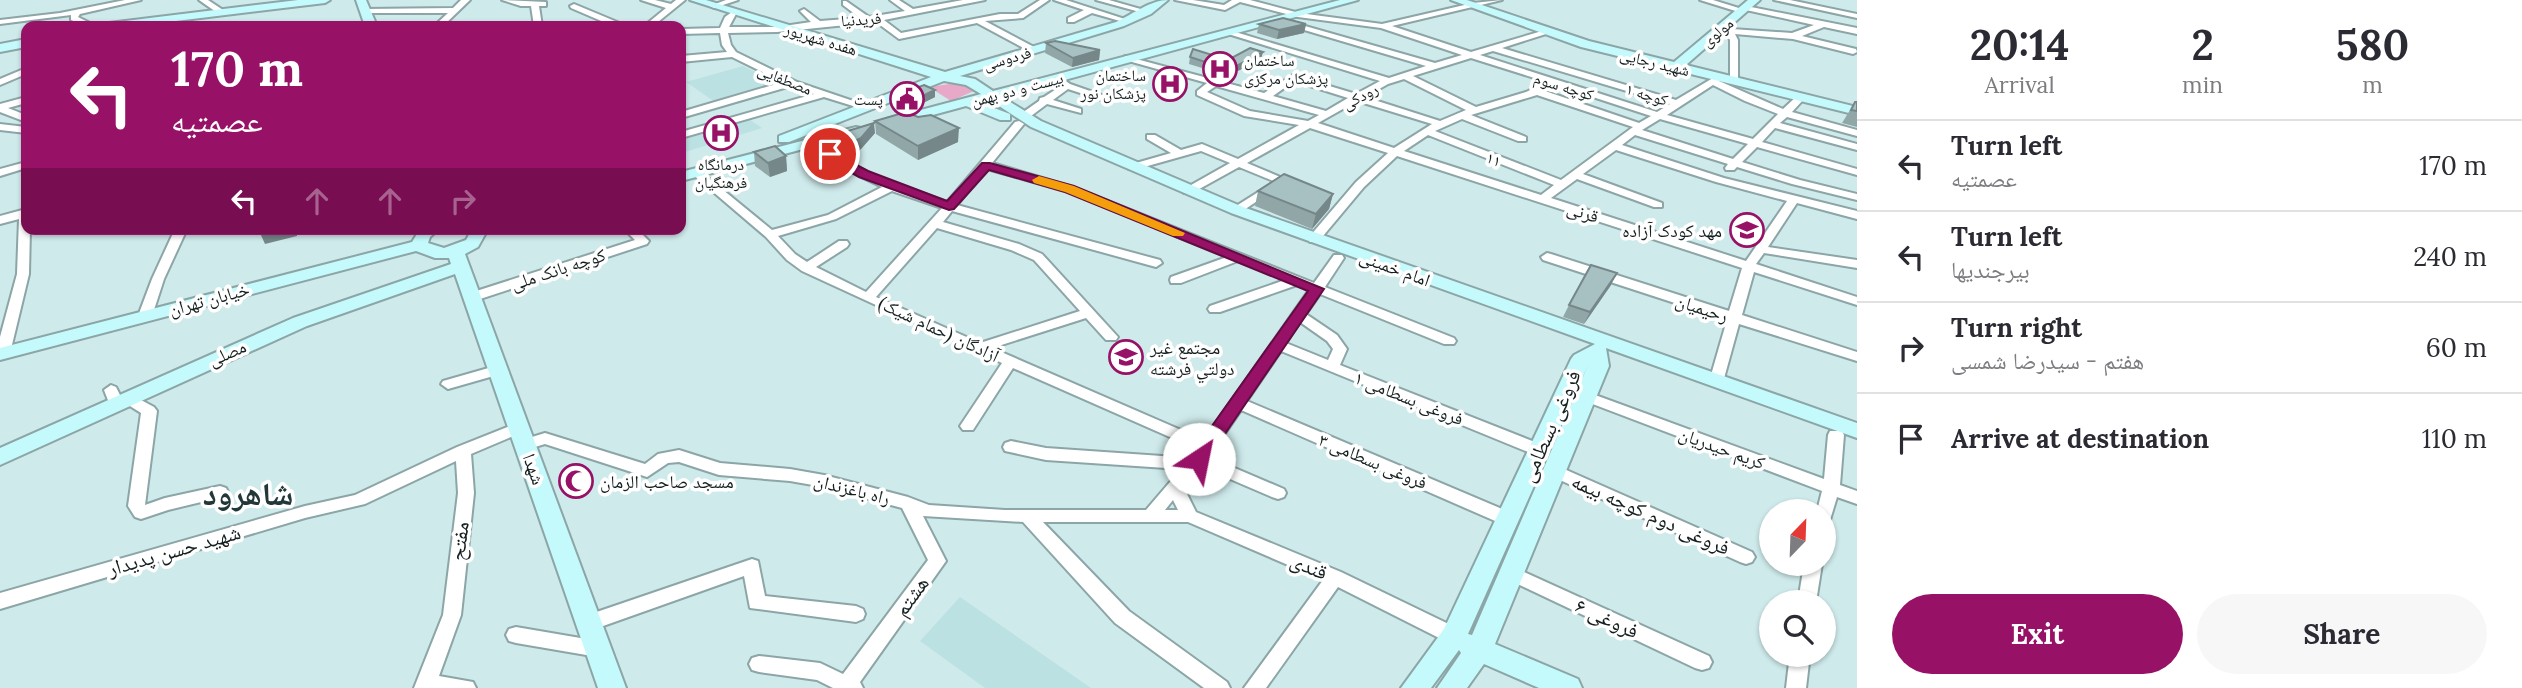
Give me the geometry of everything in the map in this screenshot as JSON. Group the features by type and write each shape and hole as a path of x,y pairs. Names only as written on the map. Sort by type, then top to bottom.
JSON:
{"main road":[{"path":"178,21 220,18 325,0"},
{"path":"186,21 343,0"},
{"name":"هفده شهریور","path":"695,0 913,72 928,83"},
{"name":"فردوسی","path":"928,83 1128,20 1147,12 1163,0"},
{"name":"بیست و دو بهمن","path":"686,174 991,96 1062,82 1128,58 1353,0"},
{"name":"شهید رجایی","path":"1456,0 1474,3 1590,42 1680,63 1716,80 1857,109"},
{"name":"هفده شهریور","path":"680,2 947,76"},
{"name":"شهید رجایی","path":"1474,3 1546,31 1857,109"},
{"name":"مولوی","path":"1680,63 1747,6"},
{"path":"0,46 21,42"},
{"name":"امام خمینی","path":"947,76 970,82 1021,120 1178,196 1338,258 1857,431"},
{"path":"686,174 928,83"},
{"name":"امام خمینی","path":"967,102 1021,120 1237,210 1857,442"},
{"path":"835,120 830,128 835,131 864,129"},
{"path":"422,235 419,245 428,252 458,258"},
{"name":"مصلی","path":"0,457 118,397 458,258 479,235"},
{"name":"خیابان تهران","path":"1,353 419,245"},
{"name":"شهدا","path":"458,258 612,688"},
{"name":"فروغی بسطامی","path":"1451,688 1479,650 1513,574 1599,366 1599,346"},
{"name":"فروغی بسطامی","path":"1415,688 1454,636 1581,359 1599,346"},
{"path":"1454,636 1479,650 1568,688"}],"street":[{"path":"0,22 76,12 136,0"},
{"path":"203,0 220,18"},
{"path":"443,21 466,0"},
{"path":"506,0 539,4 538,21"},
{"path":"645,0 680,2"},
{"path":"714,6 734,0"},
{"path":"894,0 913,12"},
{"path":"878,19 899,36 980,22 998,12 1020,16 1045,0"},
{"path":"1058,0 1128,20"},
{"path":"1100,0 1147,12"},
{"path":"1179,0 1225,8 1239,0 1300,14 1381,26 1474,3 1498,0"},
{"path":"1704,0 1747,6 1857,31"},
{"path":"1777,0 1857,16"},
{"name":"فریدنیا","path":"686,31 779,28 878,19 960,1 981,2"},
{"path":"655,21 680,2"},
{"path":"846,3 867,20"},
{"path":"363,5 455,10"},
{"path":"574,5 607,21"},
{"path":"1071,20 1091,10"},
{"path":"804,11 817,23"},
{"path":"76,12 74,18 80,21"},
{"path":"732,15 725,21 724,29 725,46 733,54"},
{"path":"1276,20 1436,66"},
{"path":"980,22 1034,50"},
{"path":"1793,36 1822,24"},
{"name":"کوچه سوم","path":"1381,26 1660,116 1857,172"},
{"path":"1720,30 1793,36 1853,51"},
{"path":"1720,30 1732,35 1734,40 1732,78"},
{"name":"رودکی","path":"1188,191 1390,81 1546,31"},
{"path":"1228,33 1390,81"},
{"name":"۱ کوچه","path":"1493,48 1679,104"},
{"path":"686,59 733,54"},
{"name":"مصطفایی","path":"733,54 791,83 866,107"},
{"path":"1128,58 1327,114"},
{"path":"0,82 21,73"},
{"path":"1405,76 1475,111"},
{"path":"1267,96 1293,78 1441,124"},
{"path":"1543,200 1638,129 1716,80 1741,97 1784,114 1857,133"},
{"path":"869,297 986,165 1021,120 1062,82 1108,99"},
{"name":"قرنی","path":"1215,82 1200,93 1248,114 1309,124 1857,301"},
{"path":"686,114 791,83"},
{"path":"1314,239 1365,178 1427,131 1461,115 1538,92 1553,83"},
{"path":"1538,92 1734,164 1857,197"},
{"path":"686,134 824,94"},
{"path":"1720,180 1800,98"},
{"path":"1043,100 1077,111"},
{"path":"0,107 21,101"},
{"path":"0,107 21,118"},
{"path":"1461,115 1522,139"},
{"path":"1775,125 1857,147"},
{"name":"۱۱","path":"1427,131 1563,185"},
{"path":"1151,137 1179,153"},
{"path":"815,142 833,158 892,186 1057,244 1156,263"},
{"path":"1615,146 1720,180 1857,215"},
{"path":"1133,167 1202,147 1304,191"},
{"path":"986,165 1069,189 1449,341"},
{"path":"0,173 21,167"},
{"name":"آزادگان (حمام شیک)","path":"686,174 770,234 806,268 1010,362 1278,493"},
{"path":"1576,175 1658,205"},
{"path":"1237,210 1280,180"},
{"path":"770,234 832,217 892,186"},
{"path":"1716,382 1749,266 1794,199"},
{"path":"1328,201 1339,207"},
{"path":"0,220 21,214"},
{"path":"935,224 1015,247 1038,257 1111,337"},
{"path":"1,353 5,328 23,274 25,235"},
{"path":"145,316 178,235"},
{"name":"کوچه بانک ملی","path":"472,297 643,241 636,235"},
{"path":"806,268 843,244"},
{"path":"1760,249 1857,264"},
{"path":"1176,280 1238,257"},
{"name":"رحیمیان","path":"1547,257 1857,357"},
{"path":"1152,515 1200,457 1338,258"},
{"path":"1215,309 1295,281"},
{"path":"979,348 1087,313"},
{"path":"1299,315 1332,338 1340,349 1332,367"},
{"name":"فروغی بسطامی ۱","path":"1278,345 1539,450"},
{"path":"968,426 1010,362"},
{"path":"448,384 499,370"},
{"path":"118,397 149,411 136,506 141,513 165,504 220,492"},
{"name":"کریم حیدریان","path":"1587,397 1857,498"},
{"name":"فروغی بسطامی ۳","path":"1238,403 1508,519"},
{"path":"1828,499 1836,435"},
{"path":"463,451 522,436"},
{"name":"راه باغزندان","path":"522,436 545,438 647,471 664,458 679,456 719,469 824,481 908,503 928,511 1027,516 1190,516"},
{"path":"1011,447 1046,454 1200,457"},
{"name":"شهید حسن پدیدار","path":"0,601 304,512 359,500 463,451"},
{"name":"مفتح","path":"425,685 452,615 466,493 463,451"},
{"name":"فروغی دوم کوچه بیمه","path":"1555,471 1746,557"},
{"path":"1175,486 1190,516"},
{"name":"هشتم","path":"850,686 937,561 908,503"},
{"path":"1027,516 1122,617 1220,688"},
{"name":"قندی","path":"1190,516 1335,577 1454,636"},
{"path":"589,623 752,566 757,603 856,614"},
{"name":"فروغی ۶","path":"1513,574 1702,662"},
{"path":"1254,688 1335,577"},
{"path":"516,635 598,649"},
{"path":"759,664 820,672 850,686"},
{"path":"1796,688 1798,667"},
{"path":"425,685 466,688"}],"shaded area":[{"path":"743,66 781,84 715,102 686,82"},
{"path":"963,82 975,88 974,91 951,101 929,87"},
{"name":"درمانگاه فرهنگیان","path":"746,117 762,128 686,152 686,135"},
{"path":"960,597 1091,688 985,688 920,641"}],"building":[{"path":"1283,18 1306,24 1279,30 1259,24"},
{"path":"1055,41 1100,50 1073,58 1046,43"},
{"path":"1250,48 1263,52 1229,70 1190,57 1193,49 1228,60"},
{"path":"924,85 935,90 914,100 900,94"},
{"path":"1857,102 1857,111 1851,110"},
{"path":"906,112 918,117 931,115 959,128 918,146 875,121"},
{"path":"874,123 861,138 846,146 831,136"},
{"path":"775,146 786,156 768,163 754,152"},
{"path":"1284,174 1333,194 1316,214 1258,191"},
{"path":"1591,265 1617,273 1590,312 1569,305"}],"slow traffic":[{"path":"1039,180 1069,189 1178,233"}],"place":[{"name":"ساختمان پزشکان مرکزی","path":"1220,69"},
{"name":"ساختمان پزشکان نور","path":"1170,84"},
{"name":"پست","path":"907,99"},
{"name":"درمانگاه فرهنگیان","path":"721,133"},
{"name":"مهد کودک آزاده","path":"1747,230"},
{"name":"مجتمع غير دولتي فرشته","path":"1126,357"},
{"name":"مسجد صاحب الزمان","path":"576,481"}],"district":[{"name":"شاهرود","path":"248,493"}],"route":[{"path":"830,154 863,174 949,206 986,165 1069,189 1316,289 1199,459"}]}
